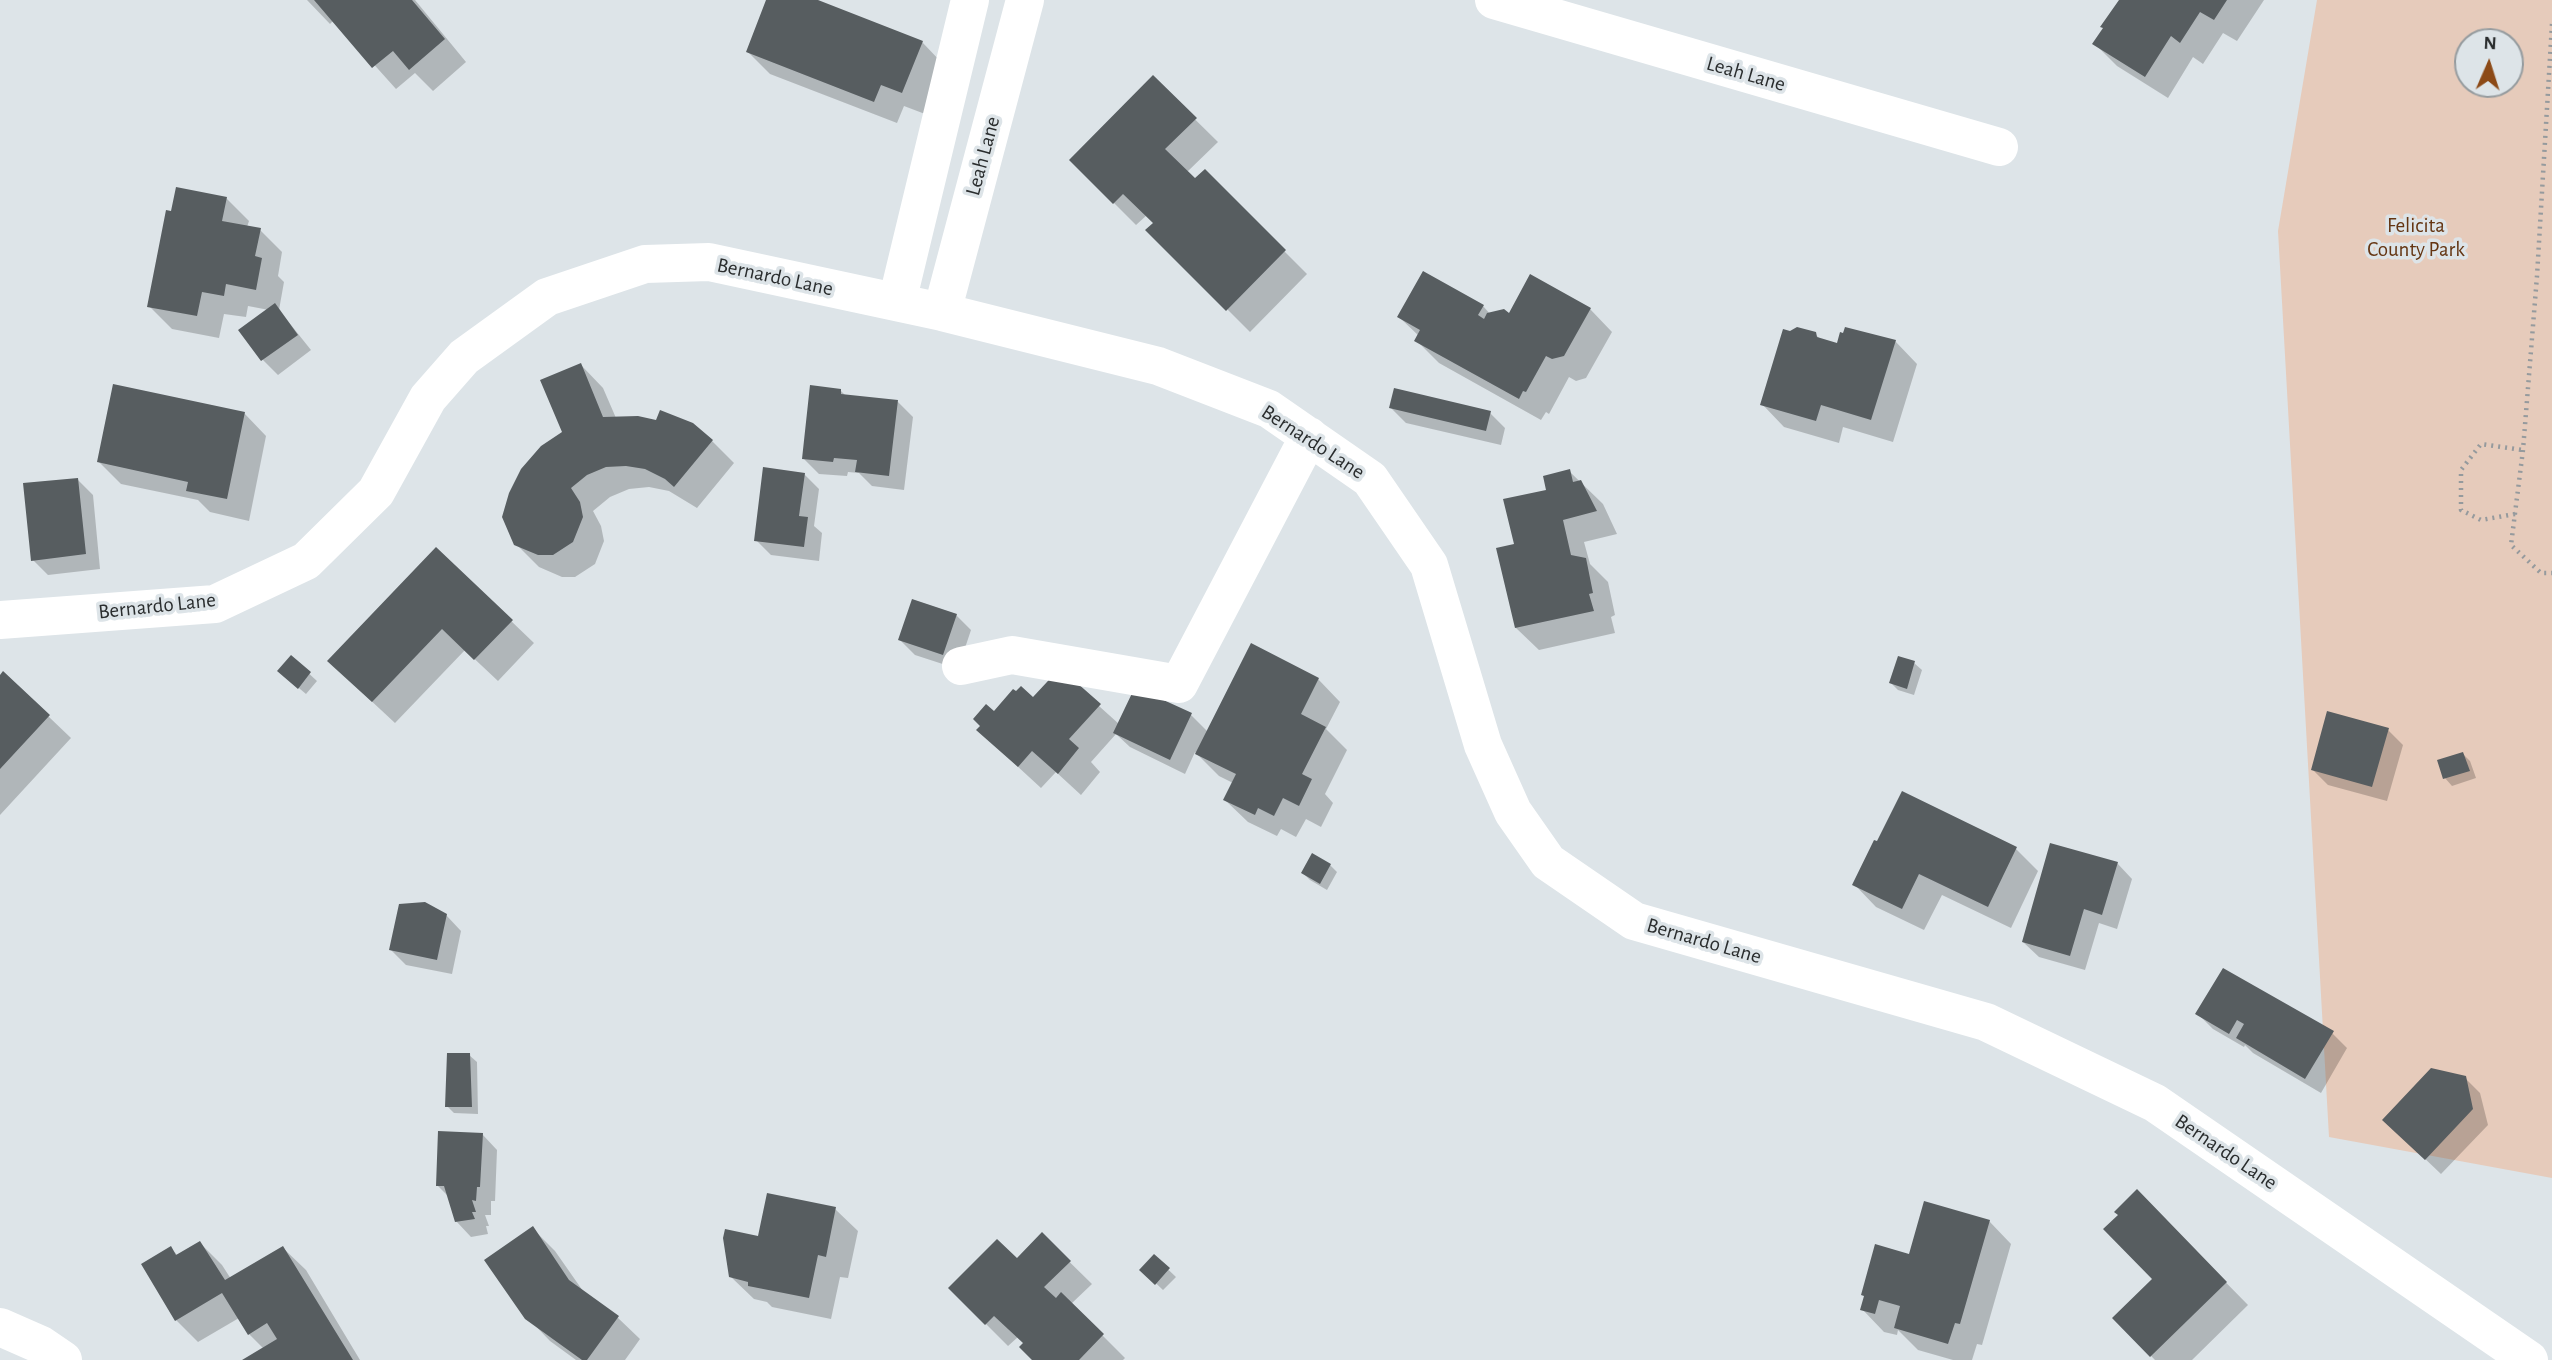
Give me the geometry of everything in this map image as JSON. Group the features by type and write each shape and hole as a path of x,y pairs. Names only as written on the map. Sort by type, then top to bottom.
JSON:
{"street":[{"path":"897,302 970,0"},
{"name":"Leah Lane","path":"942,312 1025,0"},
{"name":"Leah Lane","path":"1494,0 1999,147"},
{"name":"Bernardo Lane","path":"0,620 215,604 306,561 376,492 428,398 464,357 547,296 645,264 709,262 942,312 1158,366 1269,409 1370,479 1429,565 1483,745 1513,812 1548,862 1634,921 1986,1021 2155,1103 2529,1360"},
{"path":"961,666 1012,654 1179,684 1309,436"},
{"path":"0,1327 41,1345 63,1360"}],"path":[{"path":"2552,24 2549,120 2524,450 2511,545 2541,573 2552,573"},
{"path":"2549,120 2552,110"},
{"path":"2515,514 2481,520 2461,510 2461,470 2481,444 2524,450"}],"green space":[{"name":"Felicita County Park","path":"2317,0 2552,0 2552,1178 2329,1137 2278,231"}],"building":[{"path":"314,0 412,0 445,39 409,70 393,51 372,68"},
{"path":"766,0 818,0 923,41 902,93 881,85 874,102 746,52"},
{"path":"2119,0 2227,0 2214,20 2200,12 2180,43 2171,36 2145,77 2092,44"},
{"path":"1153,75 1197,118 1165,149 1195,178 1205,169 1286,250 1226,311 1145,230 1153,223 1123,194 1113,204 1069,160"},
{"path":"176,187 227,197 222,221 261,228 255,256 262,258 256,290 226,284 224,296 202,292 197,316 147,307 166,210 171,211"},
{"path":"1423,271 1484,305 1478,315 1484,319 1487,313 1504,309 1509,313 1530,274 1591,308 1564,356 1552,359 1546,356 1526,392 1523,391 1519,399 1414,341 1420,330 1397,317"},
{"path":"275,303 298,335 261,361 238,330"},
{"path":"1797,327 1816,332 1817,337 1837,343 1840,332 1843,333 1845,327 1896,340 1871,420 1821,405 1816,421 1760,405 1783,329 1790,331"},
{"path":"581,363 603,417 638,416 656,420 660,410 693,423 713,440 674,487 645,469 626,466 606,467 587,475 571,488 580,502 583,517 573,542 553,555 538,555 514,545 502,517 509,493 521,469 541,446 562,432 540,380"},
{"path":"113,384 245,412 227,499 186,491 188,482 97,462"},
{"path":"810,385 841,389 841,394 898,400 889,476 855,472 857,460 834,458 833,462 802,459"},
{"path":"1394,388 1491,411 1486,431 1389,408"},
{"path":"763,467 805,473 799,516 808,517 804,547 754,541"},
{"path":"1570,469 1573,482 1581,480 1597,511 1563,520 1571,555 1586,558 1593,593 1589,594 1594,611 1515,628 1496,548 1514,544 1503,499 1546,490 1543,476"},
{"path":"78,478 86,554 31,561 23,483"},
{"path":"436,547 513,620 474,660 442,629 372,702 327,661"},
{"path":"912,599 957,614 943,655 898,640"},
{"path":"1251,643 1319,678 1301,714 1326,727 1302,774 1312,779 1299,806 1283,798 1274,816 1258,808 1255,815 1223,800 1236,774 1195,754"},
{"path":"291,655 311,672 298,689 277,671"},
{"path":"1898,656 1915,661 1907,689 1889,683"},
{"path":"1060,668 1101,704 1069,739 1079,748 1058,774 1032,751 1018,767 976,730 980,726 973,719 986,704 994,711 1013,689 1016,691 1021,686 1033,697"},
{"path":"3,671 50,715 0,769 0,675"},
{"path":"1135,687 1192,713 1170,760 1113,733"},
{"path":"2327,711 2389,728 2372,787 2311,770"},
{"path":"2463,752 2470,771 2443,779 2437,760"},
{"path":"1902,791 2017,847 1988,907 1919,874 1902,909 1852,885"},
{"path":"2050,843 2118,862 2102,915 2084,909 2070,956 2022,942"},
{"path":"1312,853 1331,864 1320,884 1301,873"},
{"path":"425,902 447,914 437,960 389,950 399,904"},
{"path":"2223,968 2334,1031 2305,1079 2236,1038 2244,1024 2237,1020 2229,1034 2195,1014"},
{"path":"447,1053 470,1053 472,1107 445,1107"},
{"path":"2431,1068 2466,1076 2473,1109 2425,1160 2382,1120"},
{"path":"438,1131 483,1133 480,1187 477,1187 476,1201 472,1200 475,1219 455,1222 444,1186 436,1186"},
{"path":"2137,1189 2227,1282 2150,1357 2112,1318 2152,1279 2103,1229 2118,1215 2114,1212"},
{"path":"767,1193 836,1207 826,1257 818,1255 809,1298 748,1286 748,1282 729,1277 723,1238 725,1229 758,1236"},
{"path":"1924,1201 1990,1220 1960,1324 1955,1323 1948,1344 1894,1328 1900,1306 1879,1300 1875,1314 1860,1310 1864,1296 1861,1295 1875,1244 1909,1254"},
{"path":"533,1226 569,1280 619,1316 587,1360 582,1360 525,1319 484,1260"},
{"path":"1042,1232 1071,1261 1044,1287 1056,1298 1061,1292 1104,1334 1079,1360 1032,1360 1019,1347 1023,1343 994,1316 985,1325 948,1288 997,1239 1017,1258"},
{"path":"200,1241 225,1280 283,1246 353,1360 242,1360 277,1339 267,1323 248,1335 222,1293 175,1321 141,1264 171,1246 176,1255"},
{"path":"1154,1254 1170,1268 1155,1285 1139,1270"}]}
